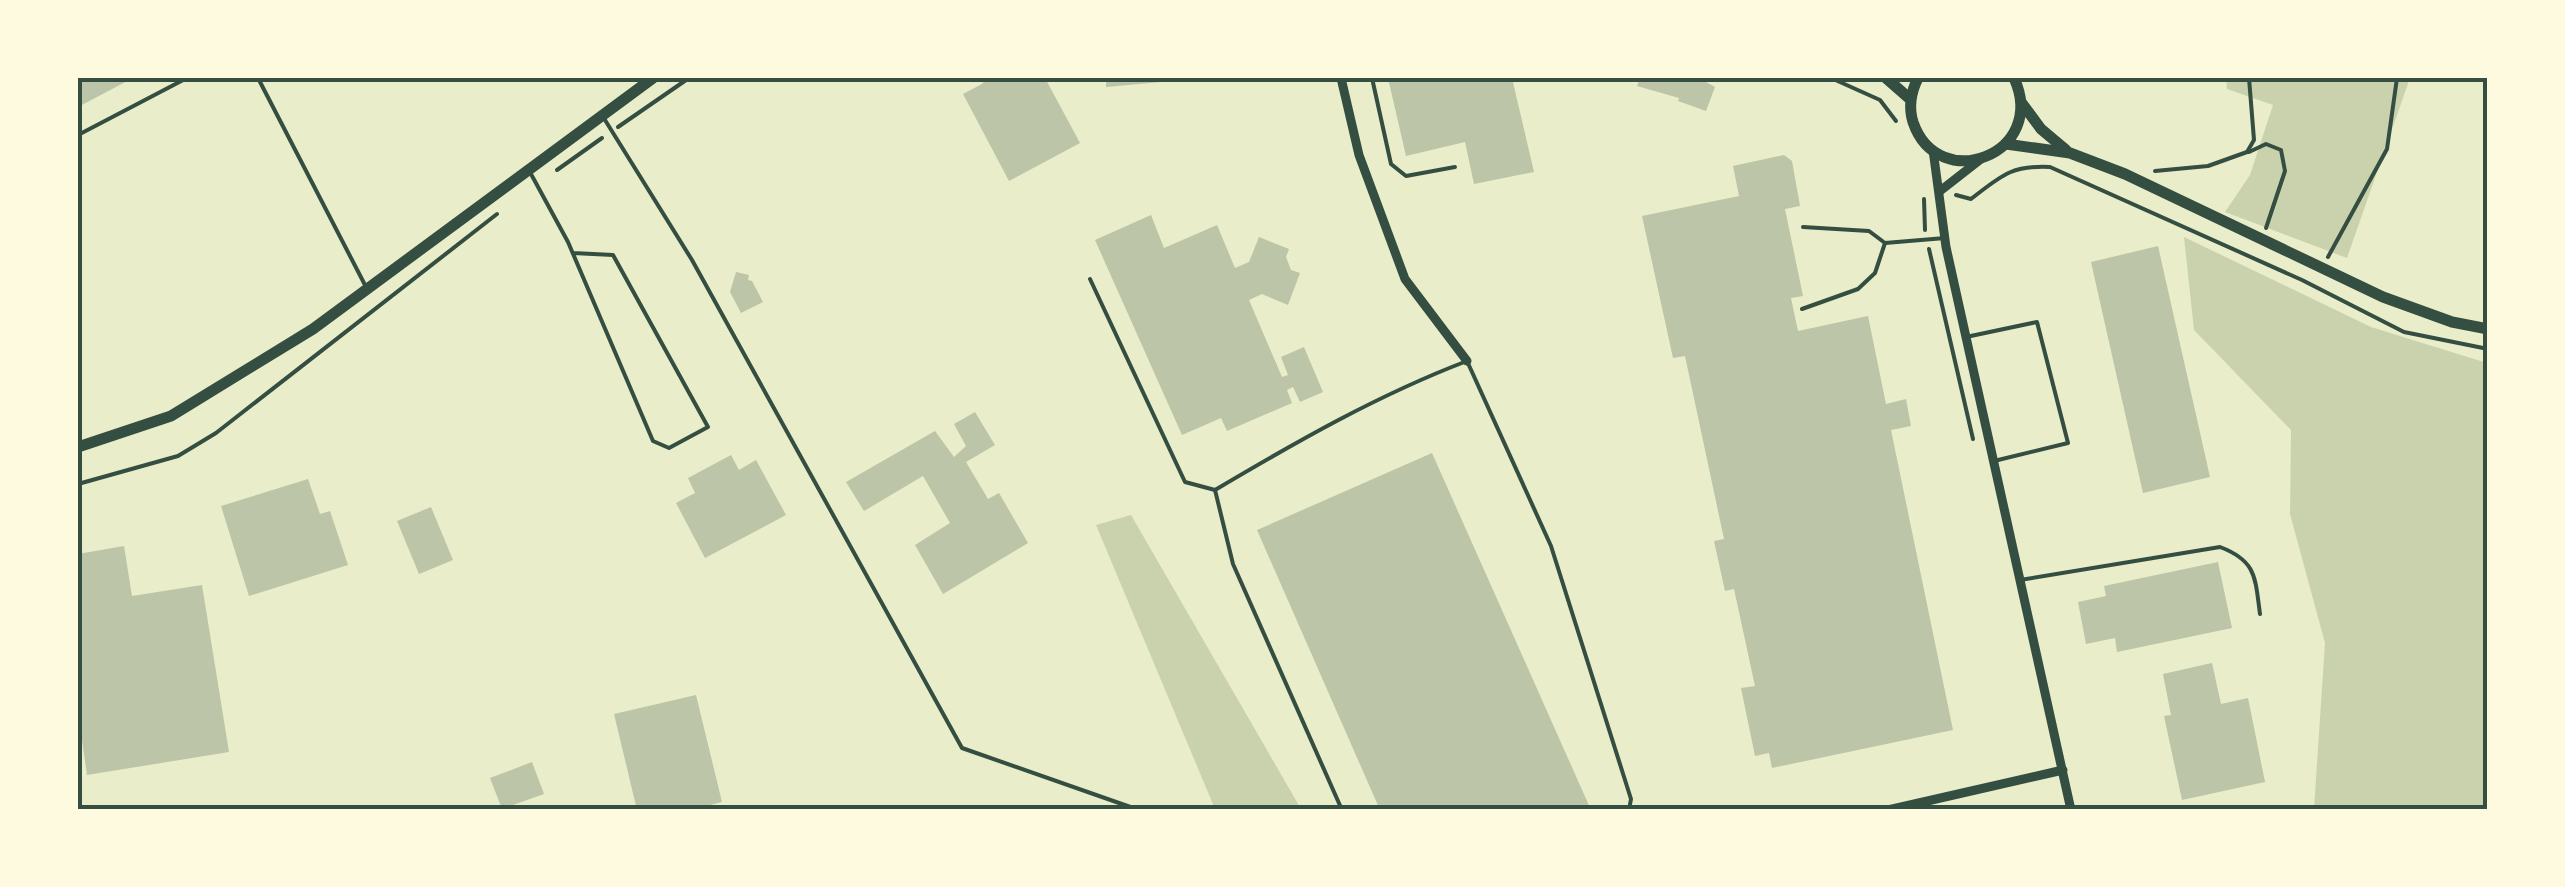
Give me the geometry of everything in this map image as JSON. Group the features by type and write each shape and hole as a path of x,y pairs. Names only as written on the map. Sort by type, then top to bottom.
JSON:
{"street":[{"path":"78,446 171,416 313,329 653,78"},
{"path":"1342,78 1360,155 1405,279 1466,361"},
{"path":"1886,78 1910,99"},
{"path":"1918,78 1910,99 1915,128 1932,150 1945,238 2072,810"},
{"path":"1940,191 2006,144 2020,118 2021,102 2014,78"},
{"path":"2021,102 2042,130 2070,153"},
{"path":"2006,144 2070,153 2125,174 2383,298 2488,330"},
{"path":"1932,150 1964,161 1981,159"},
{"path":"1888,810 2063,770"}],"lane":[{"path":"78,135 187,78"},
{"path":"258,78 367,289"},
{"path":"1372,78 1391,164 1406,176 1456,166"},
{"path":"602,115 692,260 962,748 1140,810"},
{"path":"528,170 573,253 653,441 670,448 708,427 613,255 573,253"},
{"path":"1803,227 1869,231 1885,242 1945,238"},
{"path":"1802,309 1858,289 1875,274 1885,242"},
{"path":"1090,279 1185,482 1214,490 1296,442 1427,376 1466,361 1551,546 1632,799 1629,810"},
{"path":"1966,337 2038,322 2068,444 1994,461"},
{"path":"1214,490 1233,564 1342,810"},
{"path":"2020,580 2220,547 2241,555 2254,573 2260,614"}],"path":[{"path":"537,184 689,78"},
{"path":"1831,78 1880,100 1898,124"},
{"path":"2248,152 2254,140 2249,78"},
{"path":"2320,270 2388,149 2397,78"},
{"path":"2125,174 2208,166 2266,144 2281,150 2284,171 2262,242"},
{"path":"1940,191 1971,200 2002,174 2024,166 2050,168 2302,280 2404,332 2488,349"},
{"path":"78,484 178,456 216,433 497,214"}],"green space":[{"path":"2226,78 2410,78 2347,258 2225,212 2250,175 2273,105 2227,89"},
{"path":"2184,237 2371,327 2487,363 2487,809 2314,809 2325,643 2290,514 2291,430 2194,330"},
{"path":"1131,515 1301,809 1215,809 1096,525"}],"building":[{"path":"78,78 133,78 78,107"},
{"path":"987,78 1045,78 1080,143 1009,181 963,94"},
{"path":"1106,78 1184,78 1184,80 1106,87"},
{"path":"1388,78 1512,78 1534,172 1474,184 1465,142 1406,156"},
{"path":"1640,78 1699,78 1715,87 1706,111 1678,101 1679,98 1637,86"},
{"path":"1784,155 1792,161 1800,206 1785,209 1803,296 1791,298 1798,331 1868,316 1886,404 1906,399 1911,426 1891,430 1953,730 1772,768 1769,753 1755,756 1741,688 1755,686 1734,589 1725,591 1714,541 1724,539 1685,356 1673,358 1642,216 1739,196 1733,166"},
{"path":"1151,215 1164,248 1217,225 1235,268 1249,262 1259,237 1289,249 1286,257 1291,270 1300,273 1288,305 1262,294 1249,300 1282,377 1288,375 1281,357 1304,347 1323,392 1300,402 1293,387 1287,390 1292,403 1227,431 1221,418 1182,435 1095,240"},
{"path":"2158,246 2210,477 2143,493 2091,262"},
{"path":"736,272 749,275 748,280 763,302 741,313 730,292"},
{"path":"975,412 995,445 966,462 988,499 999,493 1028,543 943,594 915,545 950,523 923,476 864,511 846,482 935,431 954,457 966,446 954,424"},
{"path":"1432,453 1591,810 1380,810 1257,530"},
{"path":"731,455 739,470 756,460 786,515 705,558 676,503 695,493 688,478"},
{"path":"308,479 320,514 330,511 348,565 249,596 221,506"},
{"path":"431,507 453,560 419,574 397,521"},
{"path":"124,546 132,596 202,585 229,752 87,775 78,712 78,554"},
{"path":"2218,562 2232,628 2117,652 2115,638 2086,644 2078,602 2106,596 2104,586"},
{"path":"2212,663 2221,704 2248,698 2265,782 2182,800 2164,716 2171,715 2163,674"},
{"path":"696,695 722,802 691,810 637,810 614,714"},
{"path":"532,762 544,794 502,809 490,778"}]}
